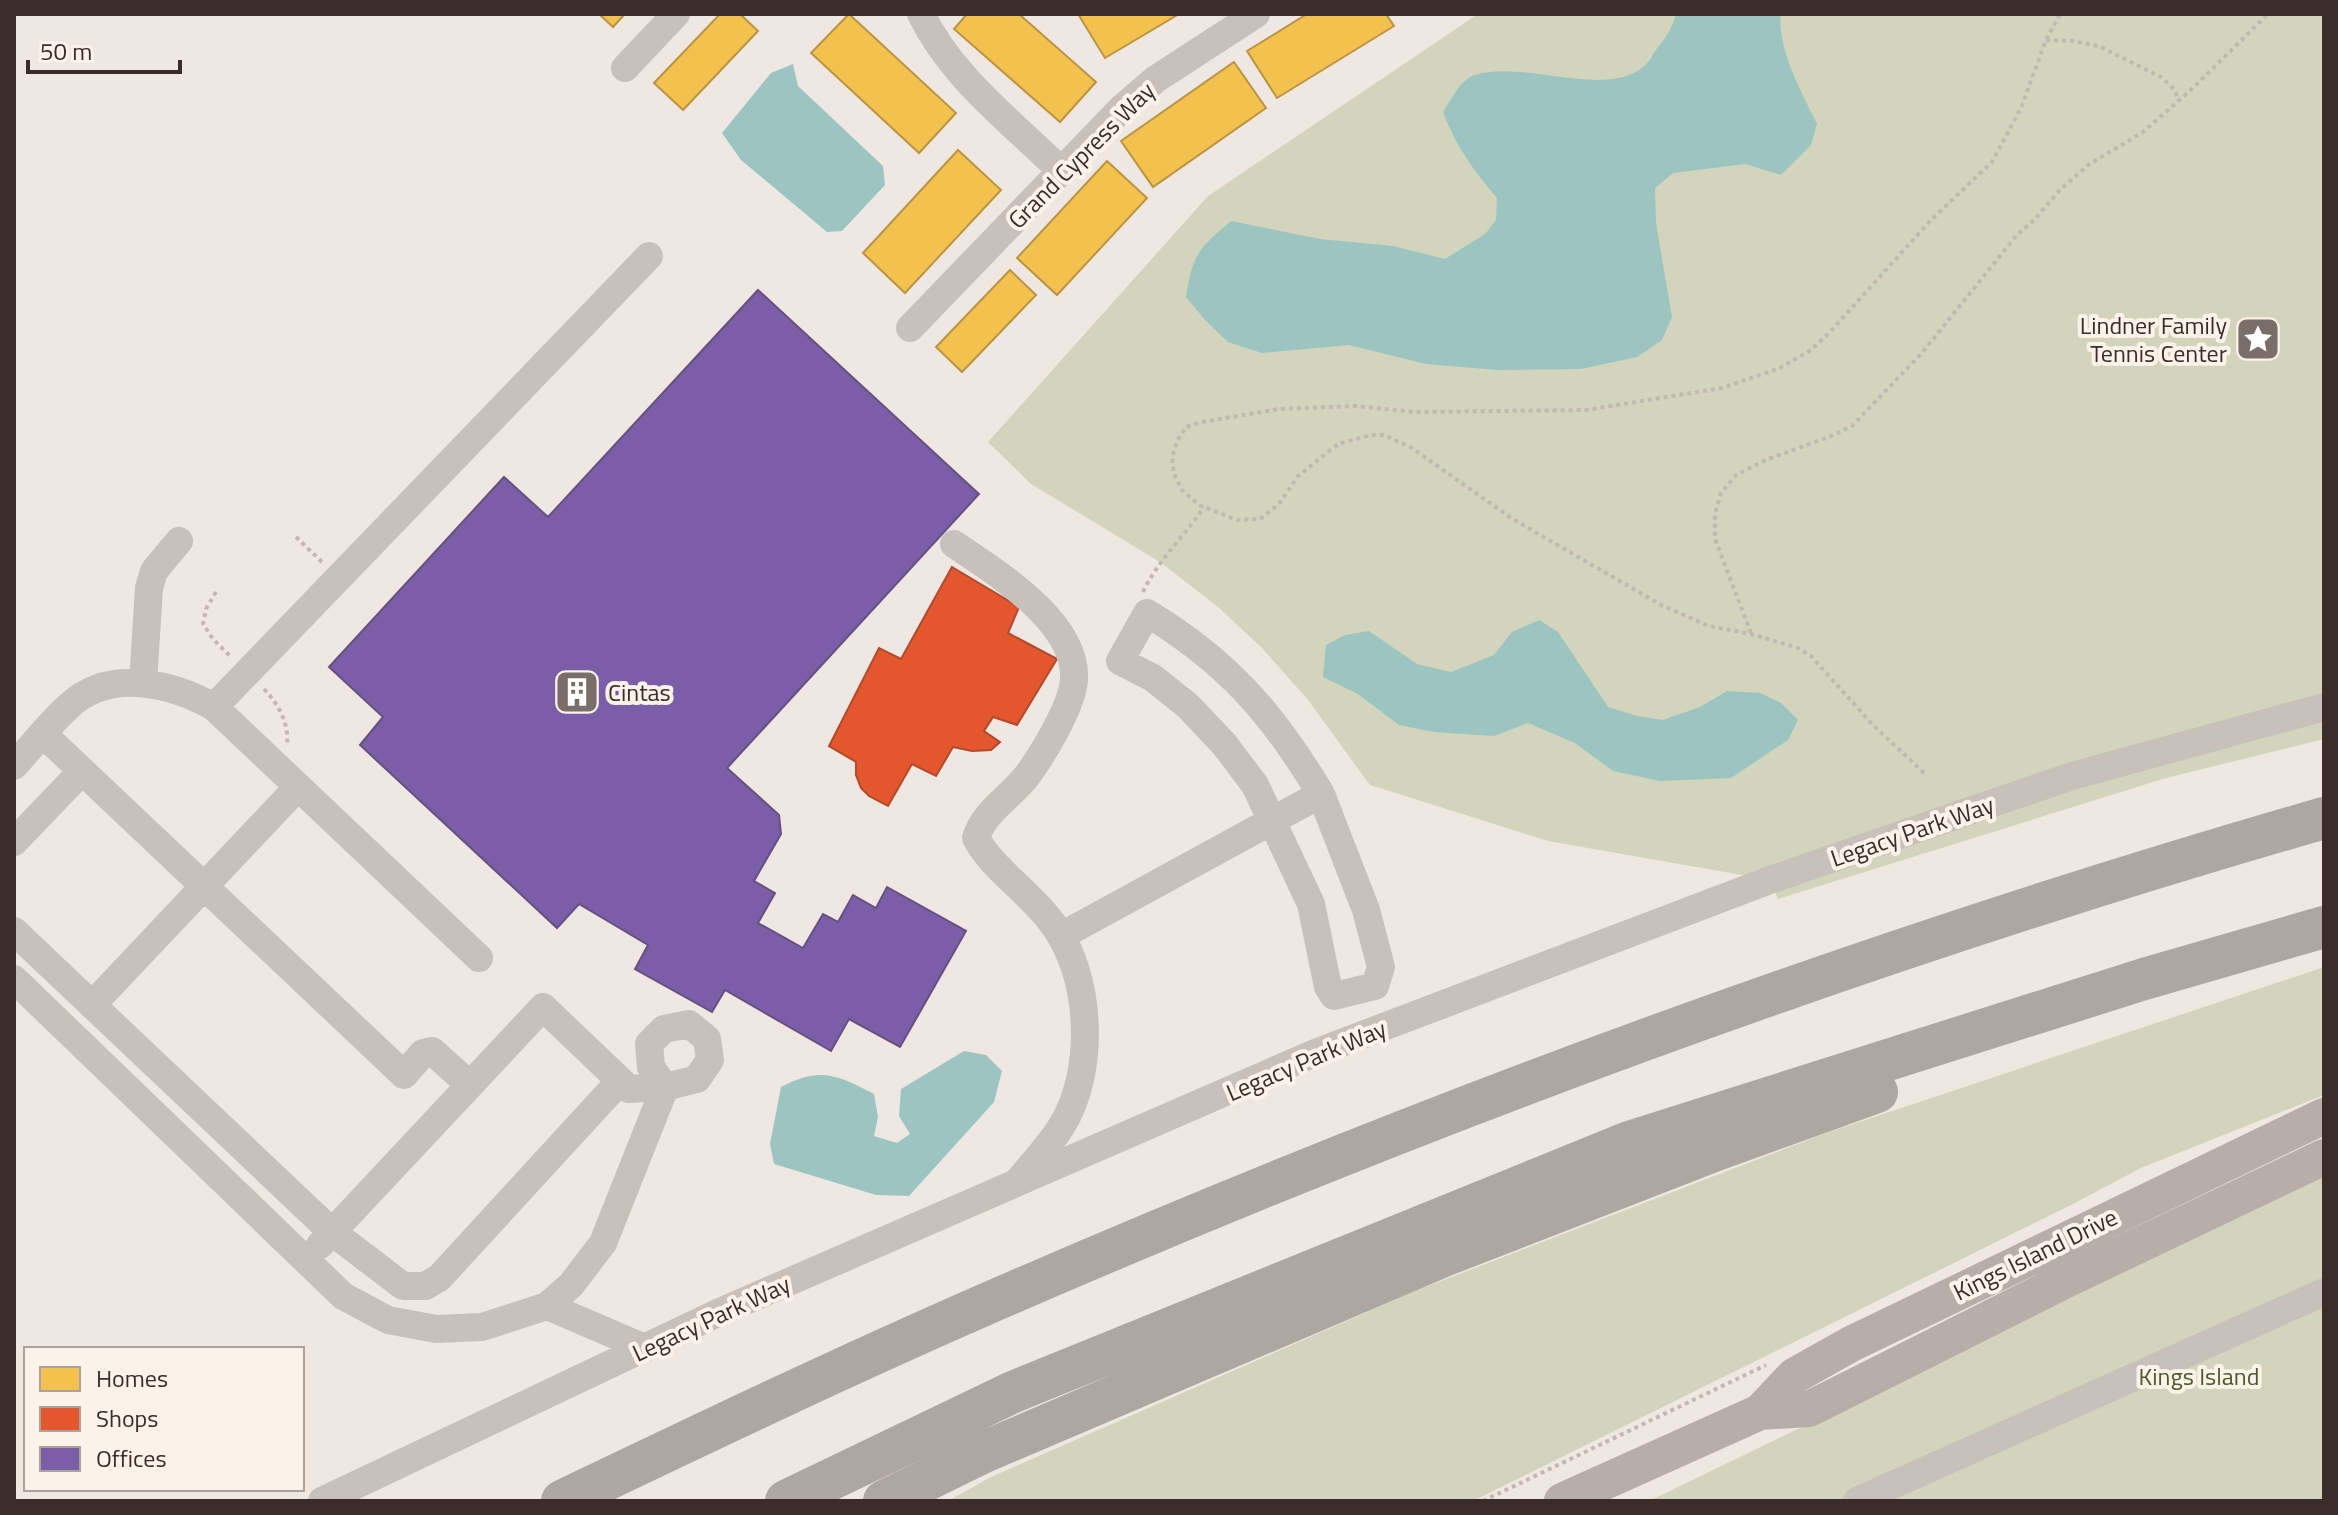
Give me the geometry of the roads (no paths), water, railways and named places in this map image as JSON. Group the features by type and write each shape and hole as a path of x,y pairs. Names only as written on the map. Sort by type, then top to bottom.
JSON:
{"highway":[{"path":"562,1501 984,1305 1207,1211 1474,1105 1872,961 2324,818"},
{"path":"786,1501 1013,1392 1629,1142 2055,1007 2324,927"},
{"path":"884,1501 984,1452 1446,1255 1719,1149 1989,1052 2055,1007"},
{"path":"921,1501 984,1452"}],"main road":[{"name":"Kings Island Drive","path":"1760,1412 1794,1376 1851,1344 2324,1116"},
{"name":"Kings Island Drive","path":"1562,1501 1760,1412 1809,1409 2064,1281 2324,1157"}],"street":[{"path":"625,68 676,14"},
{"path":"921,14 940,47 969,83 1061,171"},
{"name":"Grand Cypress Way","path":"910,328 1121,109 1156,79 1256,14"},
{"path":"214,707 649,256"},
{"path":"143,683 149,588 154,571 179,541"},
{"path":"954,544 1018,588 1048,617 1065,645 1074,671 1071,695 1042,752 1028,775 979,826 976,838 985,856 1029,893 1061,936 1072,956 1082,988 1083,1063 1074,1097 1061,1127 1016,1184"},
{"path":"1147,613 1182,635 1223,668 1263,708 1292,745 1321,794 1366,910 1381,967 1375,986 1334,996 1328,987 1311,904 1255,785 1224,744 1188,706 1120,661 1147,613"},
{"path":"14,766 71,703 108,684 143,683 189,693 214,707 479,958"},
{"name":"Legacy Park Way","path":"322,1501 722,1311 1315,1053 1770,880 2072,776 2324,707"},
{"path":"43,734 404,1075 423,1053 432,1051 470,1085"},
{"path":"14,842 82,771"},
{"path":"92,1005 204,886 290,781"},
{"path":"1061,936 1321,794"},
{"path":"14,931 332,1232 403,1286 425,1286 439,1278 620,1081"},
{"path":"14,979 343,1296 388,1320 436,1329 482,1327 547,1306 571,1285 603,1243 665,1087 629,1089 543,1007 306,1260"},
{"path":"106,1068 130,1041"},
{"path":"1857,1501 2324,1292"},
{"path":"547,1306 645,1348"}],"water":[{"path":"1676,14 1781,14 1787,56 1817,124 1811,145 1781,175 1746,164 1673,173 1655,188 1656,223 1672,317 1662,340 1637,357 1581,369 1497,370 1426,364 1349,345 1262,353 1228,342 1186,297 1191,271 1199,253 1231,221 1320,239 1393,246 1445,259 1485,234 1496,220 1497,198 1466,157 1443,112 1461,85 1470,77 1494,71 1586,80 1608,80 1628,75 1649,61 1668,34"},
{"path":"793,64 798,86 883,166 885,185 842,231 827,232 741,160 722,133 771,73"},
{"path":"1539,620 1558,632 1608,707 1663,720 1700,707 1727,691 1760,693 1781,703 1798,720 1788,740 1731,778 1660,781 1613,771 1575,743 1528,723 1494,736 1434,732 1399,725 1358,694 1323,677 1326,645 1345,635 1369,631 1417,664 1451,672 1494,655 1512,632"},
{"path":"964,1051 986,1055 1002,1071 994,1102 909,1196 876,1195 774,1164 770,1144 781,1087 818,1075 839,1078 861,1087 874,1094 878,1117 874,1136 897,1143 910,1134 899,1116 901,1089"}],"place":[{"name":"Lindner Family Tennis Center","path":"2258,339"},
{"name":"Cintas","path":"577,692"}],"park label":[{"name":"Kings Island","path":"2199,1376"}]}
